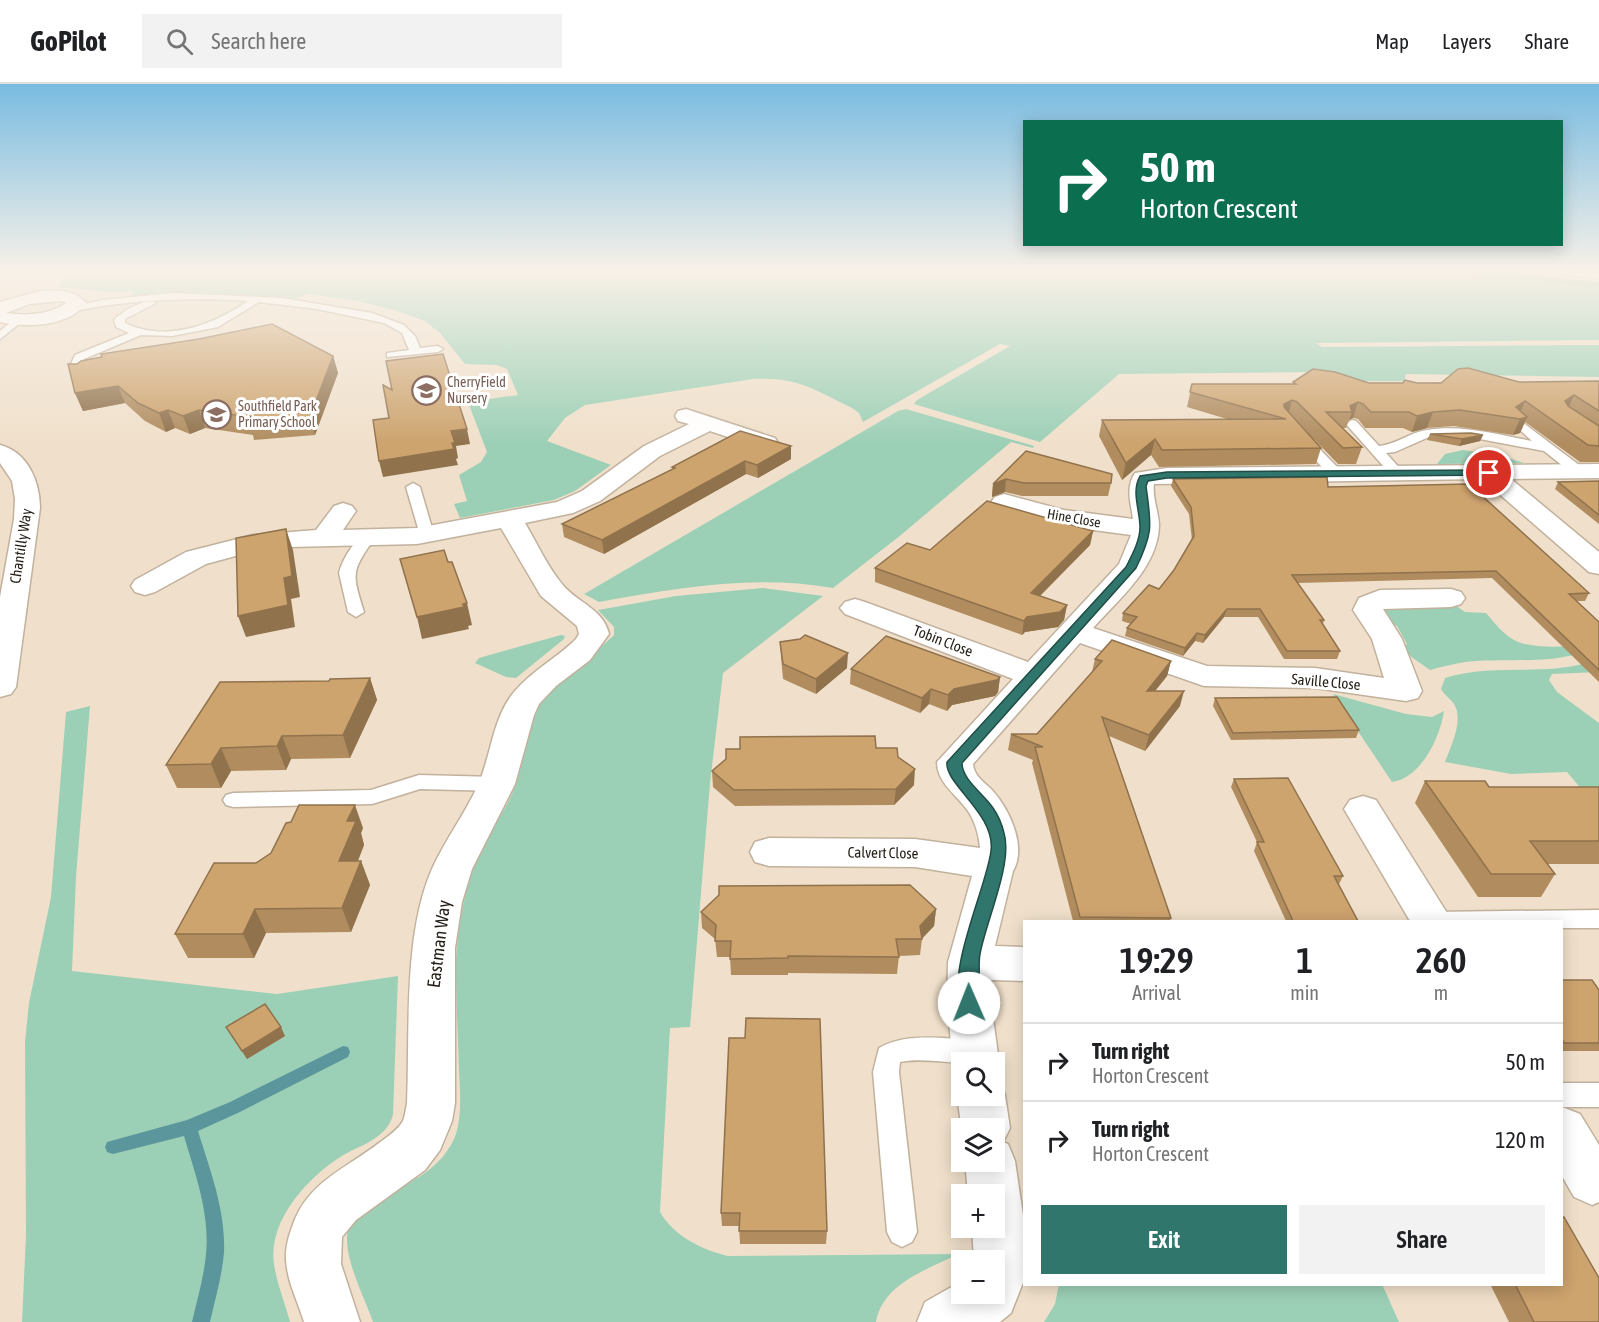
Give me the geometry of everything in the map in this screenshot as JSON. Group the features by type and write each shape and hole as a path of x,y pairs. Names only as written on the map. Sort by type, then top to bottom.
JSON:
{"street":[{"path":"683,415 767,443"},
{"path":"145,586 183,564 213,552 266,541 427,535 556,510 582,500 652,451 707,424"},
{"name":"Chantilly Way","path":"0,452 18,466 25,479 28,494 27,519 0,687"},
{"path":"975,1052 969,995 970,962 997,865 999,843 992,821 978,797 958,776 954,766 955,762 1131,568 1142,546 1146,529 1140,483 1150,476 1589,471"},
{"path":"1489,473 1599,566"},
{"name":"Hine Close","path":"1004,502 1063,518 1146,529"},
{"path":"324,538 344,511"},
{"name":"Eastman Way","path":"332,1322 313,1256 317,1231 323,1219 336,1204 405,1154 421,1137 426,1126 431,1103 434,948 442,902 452,869 497,784 516,715 522,704 538,684 585,647 594,634 588,620 551,590 510,520"},
{"name":"Saville Close","path":"1074,631 1204,676 1315,678 1410,698 1395,666 1387,639 1368,606 1371,602 1380,599 1451,598"},
{"name":"Tobin Close","path":"855,608 1032,675"},
{"path":"1363,809 1430,920"},
{"name":"Calvert Close","path":"769,852 922,853 997,865"},
{"path":"970,962 1023,964"},
{"path":"1563,1132 1592,1180"},
{"path":"945,1322 978,1304"}],"lane":[{"path":"129,329 140,332 176,332 192,329"},
{"path":"400,329 412,339 415,352"},
{"path":"80,377 76,362 82,356 140,332"},
{"path":"391,355 438,349"},
{"path":"1518,423 1548,448 1589,471"},
{"path":"1352,424 1397,473"},
{"path":"1295,431 1335,473"},
{"path":"1376,450 1391,449 1419,435 1444,432 1474,434 1548,448"},
{"path":"413,487 427,535"},
{"path":"356,612 346,573 350,561 367,539"},
{"path":"233,800 372,797 418,782 497,784"},
{"path":"1515,920 1599,919"},
{"path":"902,1232 886,1072 888,1056 897,1051 912,1050 951,1061"},
{"path":"1563,1095 1599,1095"}],"green space":[{"path":"435,329 1599,329 1599,340 1316,343 1322,347 1599,345 1599,377 1406,374 1404,381 1357,381 1317,372 1119,374 1040,442 914,404 917,400 1010,346 1000,344 863,422 859,413 852,408 815,390 794,382 769,379 753,379 585,405 565,418 547,441 611,465 575,491 554,500 460,518 454,504 467,501 459,475 481,462 487,452 468,402 518,395 507,369 497,365 465,364"},
{"path":"906,409 1034,446 1033,448 1011,442 901,535 833,588 774,582 715,584 599,602 584,594 898,411"},
{"path":"1463,450 1499,455 1524,463 1437,464 1445,454"},
{"path":"763,588 823,596 723,673 710,783 690,1027 670,1028 660,1212 673,1228 690,1241 728,1256 951,1254 951,1257 920,1272 897,1288 887,1297 876,1322 373,1322 350,1260 347,1240 349,1227 364,1207 433,1167 447,1152 456,1134 460,1103 456,967 463,906 476,861 516,784 533,715 554,686 614,635 614,627 598,610 676,596"},
{"path":"1455,605 1465,612 1486,613 1506,635 1522,643 1555,647 1599,645 1569,656 1539,660 1470,662 1430,670 1400,649 1407,644 1397,626 1382,619 1379,607"},
{"path":"561,635 565,636 564,639 516,678 506,677 475,663 479,658"},
{"path":"1586,663 1599,672 1552,674 1549,680 1557,692 1599,723 1599,810 1567,772 1511,774 1445,762 1456,733 1458,718 1454,704 1441,689 1445,678 1480,671 1551,669"},
{"path":"1333,694 1406,714 1432,717 1444,711 1442,722 1433,744 1420,765 1412,773 1392,782"},
{"path":"90,706 76,877 72,971 277,994 398,976 393,1115 390,1122 376,1138 335,1160 321,1171 295,1198 278,1230 274,1247 274,1264 290,1322 22,1322 26,1235 25,1042 29,1003 51,897 66,712"},
{"path":"1059,1286 1383,1286 1399,1322 1044,1322 1055,1304"}],"building":[{"path":"249,329 281,329 333,356 310,417 248,422 250,417 199,410 183,416 168,410 159,413 138,403 118,386 75,393 68,364 77,364 81,361 102,357 101,354"},
{"path":"443,354 467,429 451,431 455,443 452,443 454,449 379,461 373,420 389,418 383,385 392,390 386,361"},
{"path":"1468,368 1519,382 1599,381 1599,411 1574,395 1565,401 1568,406 1599,426 1599,446 1588,445 1525,401 1516,407 1527,417 1520,419 1460,410 1417,416 1409,412 1371,412 1358,402 1350,406 1352,412 1326,412 1362,447 1343,448 1297,402 1292,400 1284,404 1284,407 1321,448 1162,450 1155,439 1126,463 1102,420 1286,419 1190,392 1192,384 1296,384 1293,382 1313,369 1335,372 1369,383 1403,383 1405,380 1417,383 1441,383 1458,369"},
{"path":"740,431 791,446 757,465 745,461 602,540 562,524 675,468 672,467"},
{"path":"1430,434 1483,435 1462,439"},
{"path":"1026,451 1112,474 1111,483 1024,483 1006,479 993,484"},
{"path":"1327,477 1328,487 1469,484 1589,593 1569,594 1599,622 1599,670 1496,571 1292,575 1324,620 1320,620 1340,651 1287,651 1260,609 1227,609 1205,635 1197,633 1185,648 1127,628 1137,617 1123,613 1149,585 1159,589 1174,570 1194,536 1191,507 1173,479"},
{"path":"1599,481 1599,515 1558,482"},
{"path":"987,501 1093,531 1031,593 1067,605 1060,612 1027,617 1024,621 875,568 907,543 930,550"},
{"path":"286,529 292,576 284,578 288,605 238,616 236,538"},
{"path":"444,550 448,562 452,562 467,603 463,604 464,607 417,617 400,559"},
{"path":"805,635 848,653 816,679 783,664 780,642 800,639"},
{"path":"886,636 1000,677 997,680 954,689 948,695 931,689 922,698 851,669"},
{"path":"1112,640 1171,661 1147,691 1184,691 1149,735 1102,717 1171,918 1080,917 1035,747 1043,747 1011,734 1037,734 1102,661 1095,659"},
{"path":"370,678 343,735 282,736 277,746 221,748 211,764 166,765 220,682 329,681 330,679"},
{"path":"1337,697 1359,730 1233,733 1215,698"},
{"path":"875,736 876,748 897,748 898,757 915,769 896,789 734,790 712,771 726,759 726,749 740,749 740,737"},
{"path":"1288,778 1343,876 1334,876 1357,920 1293,920 1257,842 1264,842 1234,779"},
{"path":"1425,781 1485,781 1489,787 1599,787 1599,841 1530,841 1555,874 1491,874"},
{"path":"299,805 355,805 347,821 356,821 339,861 361,861 342,908 255,909 243,934 175,934 214,863 256,863 271,853 286,823 291,822"},
{"path":"910,885 936,909 920,926 922,939 896,939 899,957 788,956 788,958 730,959 731,941 715,941 716,925 701,912 719,895 719,886"},
{"path":"1563,980 1592,980 1599,990 1599,1043 1564,1043"},
{"path":"265,1004 281,1027 242,1051 226,1027"},
{"path":"746,1018 820,1019 827,1231 739,1231 740,1213 721,1213 729,1038 745,1038"},
{"path":"1563,1218 1599,1278 1599,1322 1534,1322 1516,1286 1563,1286"}],"waterway":[{"path":"189,1127 235,1107 343,1052"},
{"path":"113,1147 189,1127"},
{"path":"189,1127 208,1189 215,1238 214,1262 201,1322"}],"place":[{"name":"CherryField Nursery","path":"426,390"},
{"name":"Southfield Park Primary School","path":"217,414"}],"route":[{"path":"969,1003 968,988 972,952 997,865 999,849 998,837 987,810 958,776 954,766 955,762 1131,568 1142,546 1146,529 1140,486 1143,478 1167,475 1489,473"}]}
